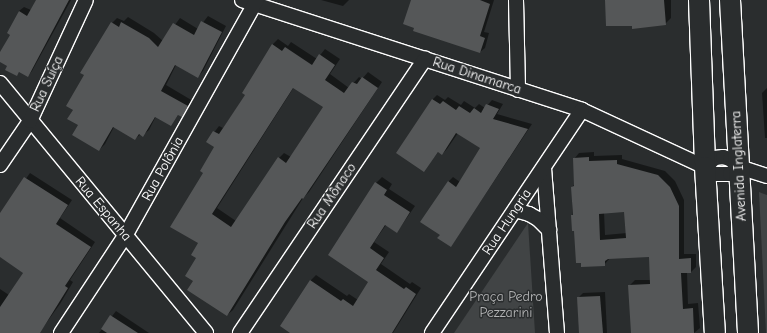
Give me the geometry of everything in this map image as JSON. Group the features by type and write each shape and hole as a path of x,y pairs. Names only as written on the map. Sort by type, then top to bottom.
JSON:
{"main road":[{"path":"699,0 705,167 715,333"},
{"name":"Avenida Inglaterra","path":"730,0 748,333"}],"street":[{"name":"Rua Suíça","path":"0,165 30,121 86,0"},
{"path":"516,0 518,90"},
{"name":"Rua Dinamarca","path":"252,1 582,110 705,167 714,174 730,174 739,167"},
{"name":"Rua Polônia","path":"61,333 125,236 252,1"},
{"name":"Rua Mônaco","path":"240,333 425,59"},
{"name":"Rua Espanha","path":"0,83 206,333"},
{"name":"Rua Hungria","path":"432,333 582,110"},
{"path":"739,167 767,176"},
{"path":"544,168 557,333"},
{"path":"515,210 529,214 538,219 549,230"}],"green space":[{"path":"759,192 767,195 767,333 766,333"},
{"name":"Praça Pedro Pezzarini","path":"528,223 535,333 454,333"}],"building":[{"path":"36,0 69,0 28,77 19,72 17,76 5,70 7,66 0,62 0,52 10,35 7,33 19,11 27,16"},
{"path":"411,0 480,0 490,4 480,36 485,38 480,53 413,31 414,28 403,24"},
{"path":"605,0 664,0 666,25 632,29 632,26 606,26"},
{"path":"201,21 222,32 198,78 175,65 161,91 188,106 182,117 178,115 171,126 155,117 143,137 139,134 135,140 113,127 99,151 72,135 78,125 67,119 73,110 66,106 84,75 80,73 111,22 119,27 121,22 149,38 158,47 173,23 194,35"},
{"path":"272,44 282,51 285,47 312,65 319,54 335,65 325,80 344,93 352,82 357,84 362,77 378,88 303,199 302,198 285,222 227,316 187,290 193,281 185,276 196,258 191,255 198,243 170,227 203,173 200,171 214,147 206,142 213,131 219,134 245,95 242,93","holes":["293,88 323,107 286,163 278,157 231,227 212,214"]},
{"path":"432,99 440,104 443,101 456,110 459,106 470,113 474,108 481,113 486,104 499,109 493,119 528,129 451,247 437,238 440,235 420,222 448,181 456,187 480,148 456,133 442,155 438,152 424,172 396,153"},
{"path":"589,157 589,161 617,160 617,164 658,175 670,187 679,206 679,259 691,258 691,273 681,273 683,309 693,308 694,333 631,333 628,285 650,284 649,257 608,259 605,261 605,266 581,267 581,263 576,263 574,231 572,231 571,215 573,215 571,187 574,186 573,158","holes":["624,212 626,238 600,240 599,214"]},
{"path":"24,177 68,205 56,224 91,247 65,286 68,288 40,333 0,333 0,307 23,273 0,257 0,213"},
{"path":"375,182 387,190 384,195 410,212 397,233 385,225 370,248 384,258 376,270 404,289 406,287 416,294 392,333 290,333 280,326 310,280 341,301 343,299 353,306 368,282 328,255"},
{"path":"600,296 603,333 579,333 577,297"},
{"path":"110,315 138,333 107,333 101,329"}]}
